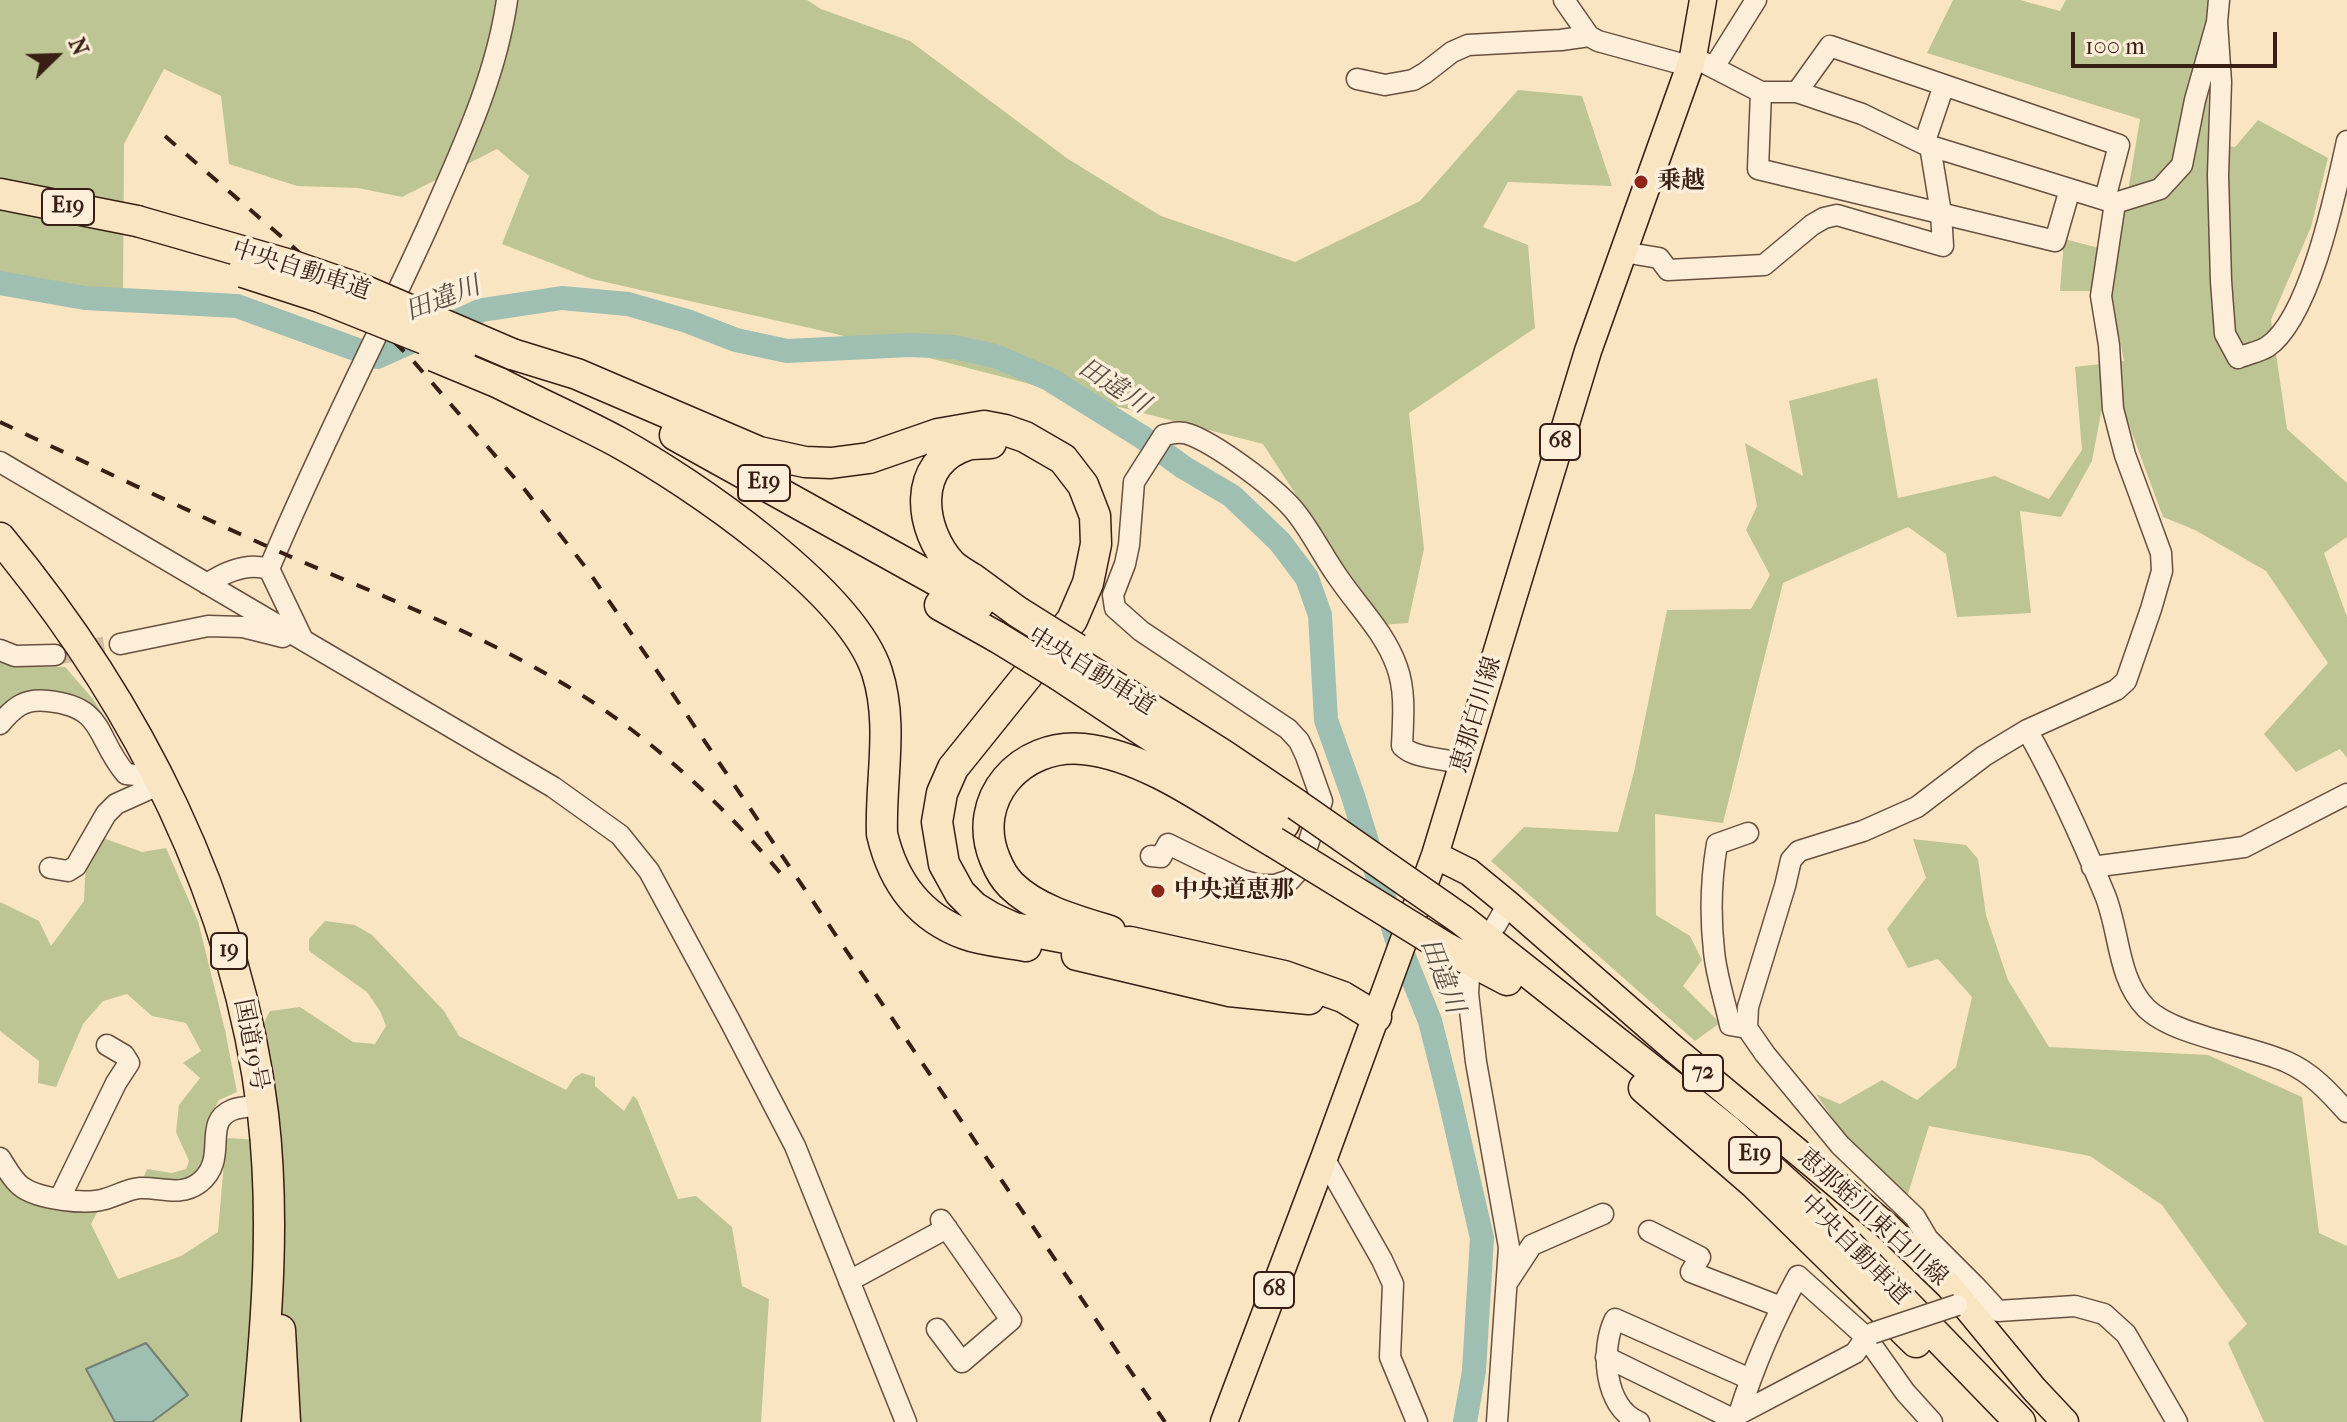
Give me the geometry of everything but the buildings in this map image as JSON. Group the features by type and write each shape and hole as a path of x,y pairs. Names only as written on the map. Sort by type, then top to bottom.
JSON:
{"highway":[{"name":"中央自動車道","path":"0,194 132,231 290,265 363,290 504,370"},
{"name":"中央自動車道","path":"0,215 132,231 182,253 320,297 504,370 656,424 1009,624 1223,755 1285,824"},
{"path":"504,370 697,491 794,566 826,596 861,640 872,659 883,696 882,834 886,852 901,885 922,909 947,927 968,936 1087,957 1229,991 1302,998 1376,1017"},
{"path":"504,370 577,374 759,452 805,462 831,463 869,458 938,434 984,426 1025,437 1063,459 1083,485 1095,516 1096,544 1088,583 1072,620 953,768 942,793 937,822 939,842 944,864 960,893 974,907 992,918 1014,928 1071,939 1101,944 1130,942"},
{"path":"991,939 964,918 941,892 923,835 926,804 944,757 1062,608 1075,584 1081,527 1074,499 1066,485 1032,456 1013,447 993,443 967,445 941,460 934,469 926,487 929,525 952,565 1009,624"},
{"name":"国道19号","path":"0,538 76,636 133,728 189,840 207,884 235,972 255,1058 269,1222 265,1335 257,1422"},
{"name":"国道19号","path":"0,559 44,608 117,714 146,781 181,838 215,930 241,1024 258,1106 262,1227 258,1335 250,1422"},
{"name":"中央自動車道","path":"1069,661 1285,824 1453,935 1726,1129 1807,1202 2020,1422"},
{"path":"1376,1017 1343,997 1284,976 1130,942 1035,902 1012,887 1000,871 991,850 988,833 990,815 998,790 1020,766 1052,751 1066,748 1116,756 1285,824 1453,935"},
{"name":"中央自動車道","path":"1453,935 1617,1066 1755,1184 1848,1273 1991,1422"},
{"path":"241,1422 253,1321 255,1202 260,1191"},
{"path":"269,1222 276,1231 285,1422"}],"main road":[{"name":"恵那白川線","path":"1224,1422 1435,855 1588,351 1623,252 1698,63 1703,0"},
{"name":"恵那蛭川東白川線","path":"1435,855 1469,872 1502,914 1673,1048 1888,1227 1966,1299 2034,1389 2065,1422"}],"street":[{"path":"269,569 476,118 494,60 507,0"},
{"path":"1564,0 1589,36 1598,41 1698,63 1761,92 1797,92 1862,114 1927,145 2110,201 2160,189 2182,165 2195,100 2217,22"},
{"path":"1698,63 1756,0"},
{"path":"2219,0 2221,281 2225,334 2238,358 2267,347 2285,329 2312,274 2347,141"},
{"path":"1357,79 1385,85 1413,80 1452,52 1468,45 1589,36"},
{"path":"1797,92 1830,46 2119,145 2101,296 2109,345 2113,409 2125,455 2161,553 2162,571 2126,681 2116,690 2027,730 1984,756 1917,807 1863,831 1799,851 1791,860 1768,937 1748,1007 1747,1028 1840,1145 1915,1217 1966,1299 1998,1311 2075,1306 2104,1314 2126,1334 2177,1422"},
{"path":"1623,252 1659,258 1668,270 1764,265 1812,225 1837,215 1943,246 1941,213 1927,145 1944,85"},
{"path":"1761,92 1758,169 2055,241 2070,189"},
{"path":"1151,856 1161,857 1168,844 1242,880 1275,885 1290,880 1300,869 1322,801 1299,741 1288,729 1141,631 1115,608 1113,595 1129,545 1134,482 1164,435 1187,433 1208,444 1264,482 1294,510 1341,581 1377,627 1396,664 1402,682 1402,746 1406,751 1462,764"},
{"path":"0,462 553,787 620,835 649,871 795,1146 906,1422"},
{"path":"213,588 224,573 257,565 269,569 303,640"},
{"path":"208,626 222,612 223,603 213,588"},
{"path":"120,644 208,626 243,627 303,640"},
{"path":"0,650 15,656 55,655"},
{"path":"0,724 18,705 28,701 68,703 88,715 126,774 146,781"},
{"path":"2027,730 2047,765 2107,898 2127,980 2148,1010 2172,1025 2286,1061 2323,1085 2347,1112"},
{"path":"50,868 68,871 76,866 99,822 146,781"},
{"path":"2092,867 2244,847 2347,794"},
{"path":"1747,1028 1730,1025 1714,953 1712,874 1717,844 1748,833"},
{"path":"1469,978 1476,1062 1509,1247 1497,1422"},
{"path":"60,1198 116,1083 129,1063 124,1055 107,1045"},
{"path":"0,1158 20,1186 38,1195 86,1202 104,1200 141,1188 188,1191 211,1171 216,1158 218,1121 235,1109 258,1106"},
{"path":"1324,1158 1393,1284 1390,1357 1417,1422"},
{"path":"1507,1283 1532,1245 1603,1214"},
{"path":"849,1281 944,1224 1011,1320 962,1362 937,1329"},
{"path":"1649,1231 1700,1257 1691,1272 1781,1307"},
{"path":"1736,1419 1781,1307 1798,1276 1870,1335 1905,1392 1932,1422"},
{"path":"1736,1419 1855,1353 1870,1335 1966,1299"},
{"path":"1639,1422 1631,1418 1613,1397 1606,1357 1608,1334 1615,1319 1750,1379"},
{"path":"1606,1357 1736,1419"}],"green space":[{"path":"0,0 807,0 821,9 910,41 1068,159 1161,216 1295,262 1420,201 1518,90 1582,96 1612,186 1508,182 1483,227 1528,245 1535,328 1409,413 1424,549 1408,623 1381,625 1263,444 832,333 592,279 502,244 529,176 497,149 402,197 358,188 297,186 229,164 221,96 164,69 124,144 123,296 0,276"},
{"path":"1953,0 2020,0 2060,11 2066,0 2210,0 2208,143 2235,147 2258,120 2328,158 2311,227 2271,320 2287,429 2347,483 2347,537 2324,553 2347,617 2347,758 2340,749 2296,772 2264,734 2328,663 2266,571 2195,530 2163,517 2125,414 2103,402 2092,461 2061,517 2020,511 2031,613 1957,617 1946,554 1908,527 1783,583 1723,823 1655,814 1656,915 1690,936 1702,960 1683,986 1720,1023 1695,1041 1491,861 1524,827 1618,832 1634,772 1667,610 1751,609 1770,575 1746,530 1757,506 1745,443 1803,476 1789,401 1877,378 1898,498 1995,476 2049,499 2082,450 2075,367 2124,361 2110,291 2060,291 2064,239 2115,252 2140,119 1927,53"},
{"path":"0,661 22,666 65,667 93,699 110,725 104,728 66,692 0,720"},
{"path":"103,838 142,852 166,848 198,921 225,1030 237,1092 219,1100 205,1126 208,1159 184,1184 142,1181 147,1169 172,1173 186,1169 189,1161 176,1132 179,1105 200,1078 183,1063 201,1051 186,1023 152,1016 127,994 103,1001 83,1024 56,1087 38,1083 39,1061 0,1031 0,902 39,921 51,946 84,901 92,844"},
{"path":"1913,839 1966,845 1978,859 1986,915 2008,980 2049,1047 2208,1055 2302,1097 2319,1233 2347,1246 2347,1422 2264,1422 2228,1343 2247,1324 2162,1205 2090,1156 1929,1126 1907,1197 1845,1136 1816,1094 1840,1104 1882,1080 1917,1100 1956,1067 1972,997 1938,959 1908,968 1887,929 1926,878"},
{"path":"325,921 355,925 372,935 444,1011 459,1036 566,1090 582,1073 595,1077 595,1086 624,1111 633,1096 637,1099 678,1199 696,1196 732,1227 742,1286 769,1299 761,1422 0,1422 0,1170 100,1207 91,1224 118,1279 181,1256 218,1232 226,1138 281,1141 262,1026 270,1011 300,1007 353,1042 375,1044 386,1026 367,992 309,951 309,939"}],"shaded area":[{"path":"146,1343 188,1395 152,1422 115,1422 86,1369"}],"waterway":[{"name":"田違川","path":"0,283 85,298 237,306 377,357 482,310 562,298 628,304 687,321 736,340 787,351 910,345 954,347 995,356 1049,379 1232,496 1280,542 1307,578 1320,615 1326,720 1396,937 1430,1021 1449,1096 1482,1238 1474,1371 1465,1422"}],"tunnel":[{"path":"55,655 120,644"}],"railway":[{"path":"165,136 291,245 408,355 525,490 587,569 1165,1422"},
{"path":"0,422 245,536 478,638 554,678 618,720 670,761 719,806 786,880"}],"place":[{"name":"乗越","path":"1641,182"},
{"name":"中央道恵那","path":"1158,891"}]}
